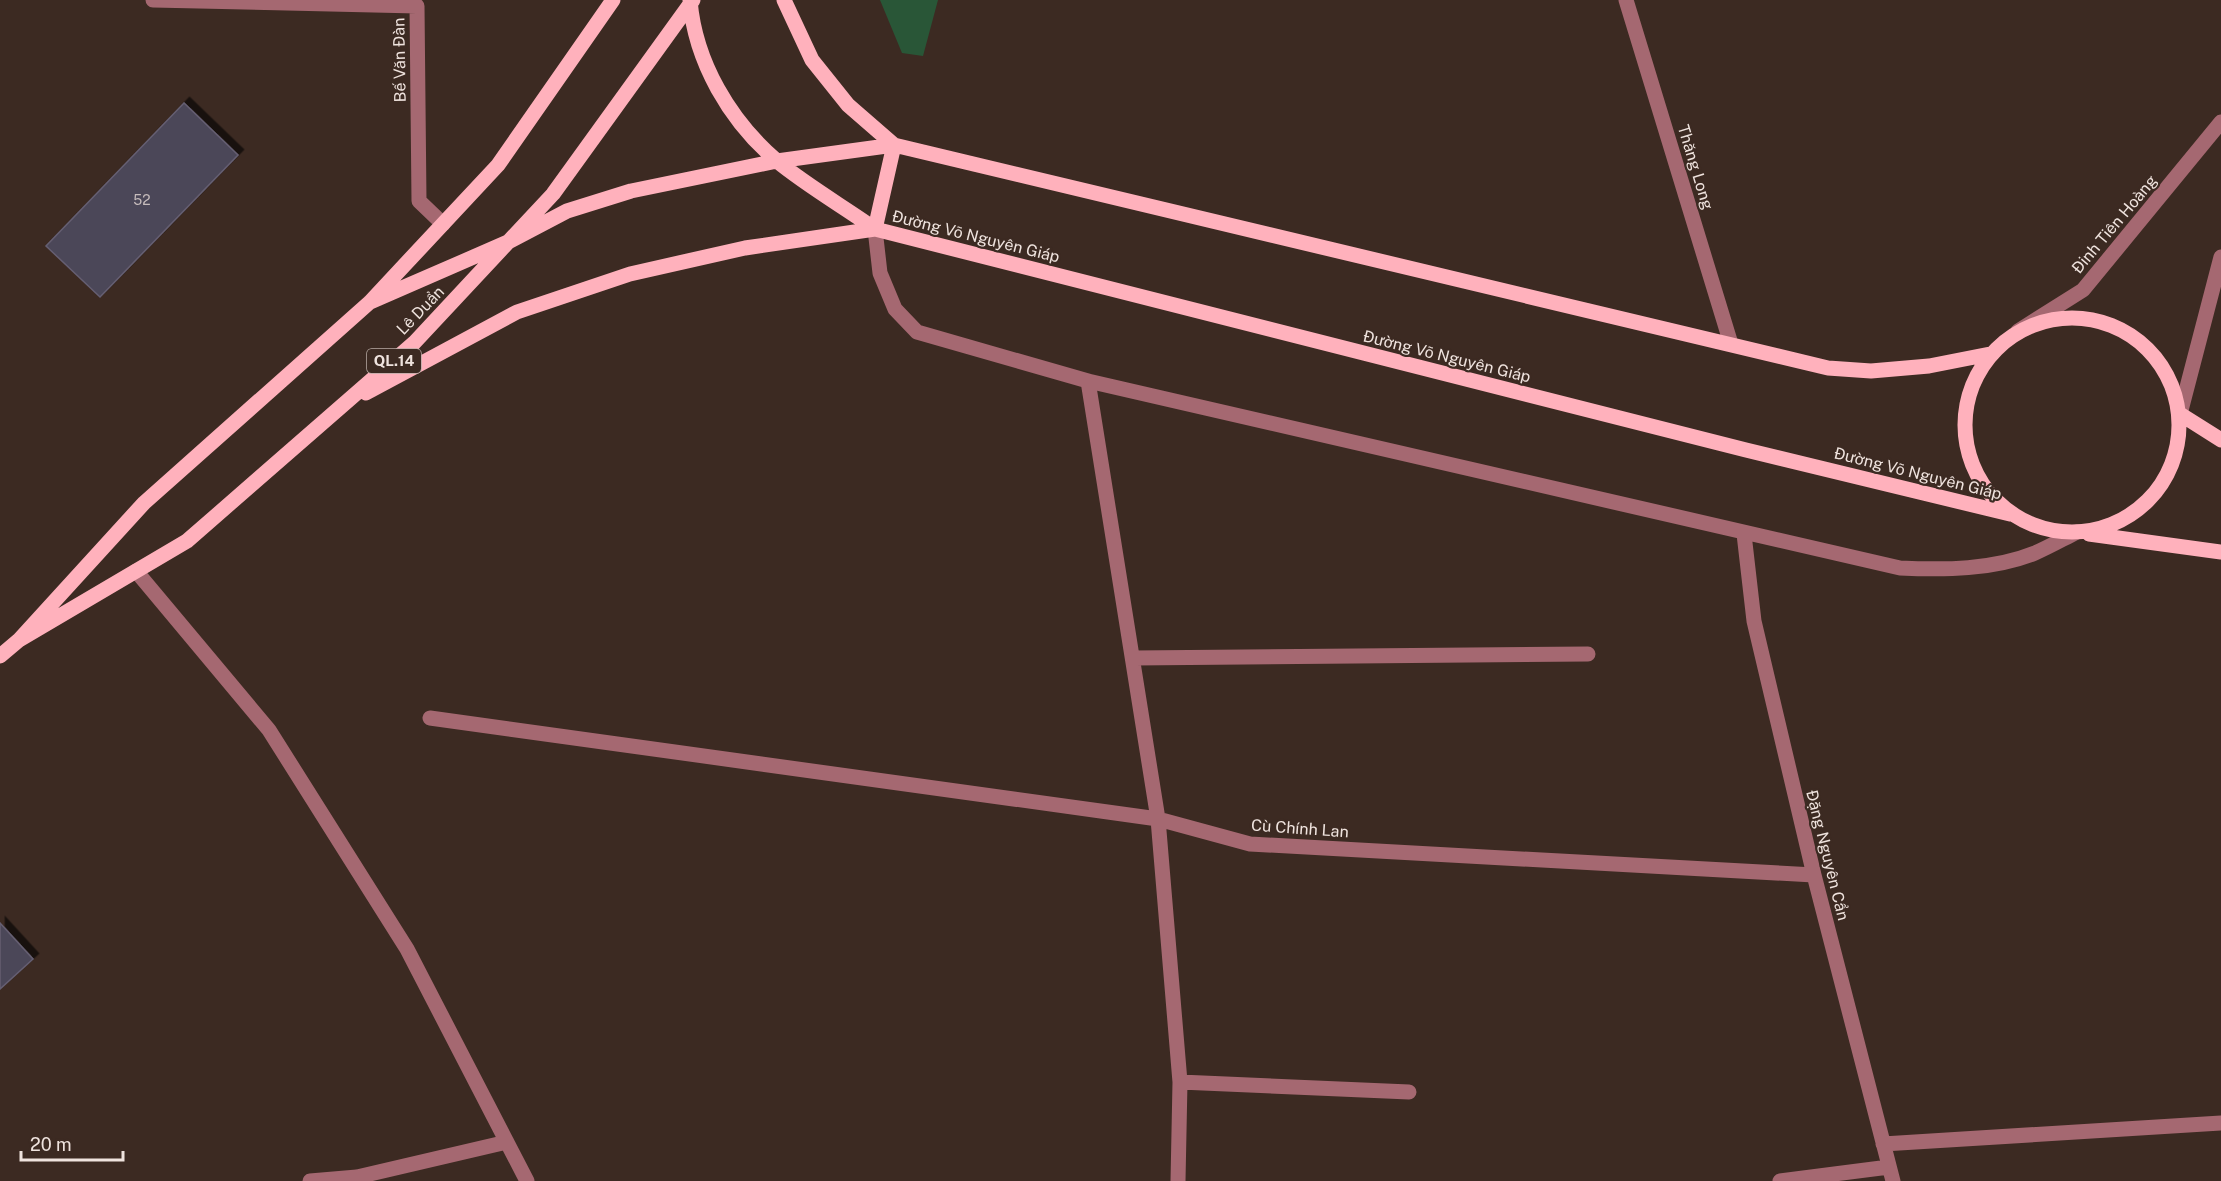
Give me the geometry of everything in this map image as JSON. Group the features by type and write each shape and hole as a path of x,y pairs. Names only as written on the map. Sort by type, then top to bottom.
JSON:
{"main road":[{"name":"Lê Duẩn","path":"0,656 19,640 144,503 370,302 444,224 498,165 613,0"},
{"path":"784,0 812,60 848,105 894,145"},
{"name":"Lê Duẩn","path":"19,640 186,541 414,343 483,272 553,194 691,2"},
{"path":"691,2 704,61 733,115 777,161 875,229"},
{"path":"875,229 894,145"},
{"path":"370,302 508,242 567,211 631,190 777,161 894,145 1828,368 1871,371 1929,366 1990,354"},
{"path":"340,408 517,312 630,274 745,248 875,229"},
{"name":"Đường Võ Nguyên Giáp","path":"875,229 1746,450 2010,514"},
{"path":"2077,532 2112,526 2142,508 2165,482 2178,449 2180,414 2171,380 2151,350 2122,329 2088,318 2052,319 2018,331 1990,354 1971,385 1964,420 1968,456 1985,488 2010,514 2042,529 2221,552"},
{"path":"2180,414 2221,440"}],"street":[{"name":"Bế Văn Đàn","path":"153,0 417,6 419,201 444,224"},
{"name":"Thăng Long","path":"1626,0 1731,344"},
{"name":"Đinh Tiên Hoàng","path":"2018,331 2083,290 2221,122"},
{"path":"875,229 880,273 895,309 917,332 1088,381 1744,534 1900,568 1945,570 1988,565 2033,554 2077,532"},
{"path":"2180,414 2221,257"},
{"path":"1088,381 1158,819 1180,1082 1178,1181"},
{"name":"Đặng Nguyên Cẩn","path":"1744,534 1754,621 1814,875 1891,1174"},
{"path":"136,571 269,730 407,949 527,1181"},
{"path":"1134,658 1588,654"},
{"name":"Cù Chính Lan","path":"430,718 1158,819 1250,844 1814,875"},
{"path":"1180,1082 1409,1092"},
{"path":"1883,1144 2221,1123"},
{"path":"310,1181 357,1177 507,1142"},
{"path":"1780,1181 1891,1174"}],"green space":[{"path":"880,0 938,0 923,56 902,53"}],"building":[{"path":"184,103 238,155 100,297 46,246"},
{"path":"0,923 33,959 0,989"}]}
